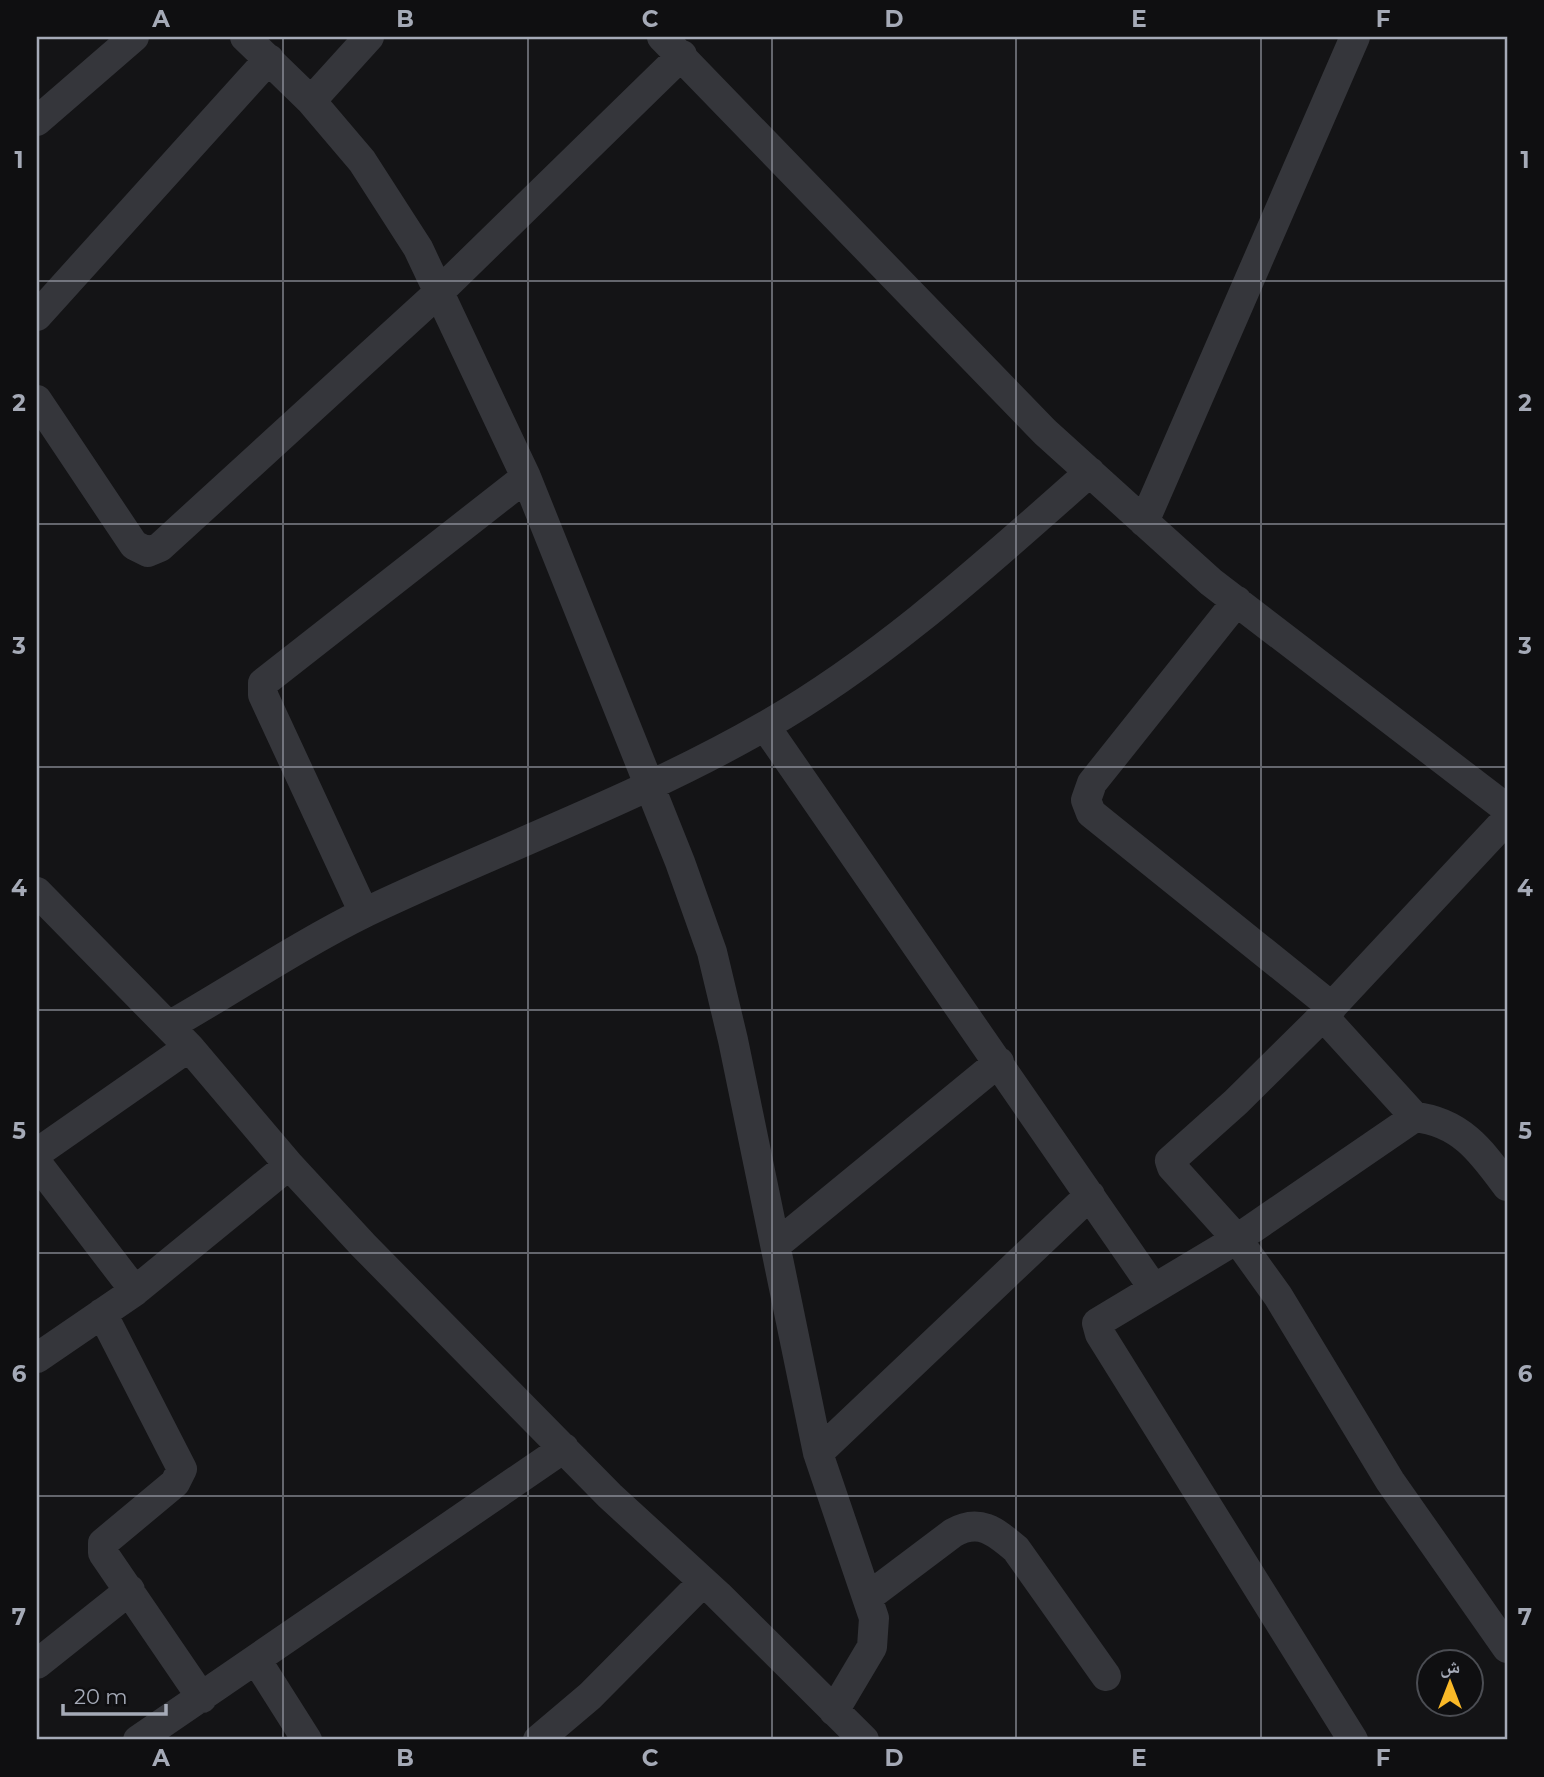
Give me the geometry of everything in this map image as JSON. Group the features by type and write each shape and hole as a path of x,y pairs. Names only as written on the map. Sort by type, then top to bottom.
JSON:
{"street":[{"path":"37,121 134,37"},
{"path":"245,37 311,101 362,160 418,248 526,477 647,787 680,862 712,952 818,1452 874,1618 872,1647 834,1711"},
{"path":"311,101 369,37"},
{"path":"1144,522 1354,37"},
{"path":"37,400 134,545 148,552 160,547 439,293 672,46 1045,432 1144,522 1237,601 1502,805 1507,817 1328,1012 1236,1102 1170,1161 1172,1167 1237,1239 1305,1338 1405,1503 1507,1648"},
{"path":"37,316 269,59"},
{"path":"37,1153 179,1037 364,913 647,787 765,726 848,673 981,568 1090,472"},
{"path":"364,913 263,695 263,683 526,477"},
{"path":"1237,601 1092,783 1086,800 1091,813 1328,1012 1415,1117"},
{"path":"765,726 1154,1289"},
{"path":"37,892 179,1037 289,1165 363,1245 610,1496 703,1582 864,1740"},
{"path":"776,1245 999,1062"},
{"path":"1353,1740 1097,1328 1101,1318 1237,1239 1415,1117 1432,1119 1465,1135 1507,1186"},
{"path":"37,1163 135,1291"},
{"path":"37,1358 135,1291 289,1165"},
{"path":"818,1452 1090,1195"},
{"path":"102,1313 182,1469 175,1483 103,1543 103,1553 202,1698"},
{"path":"138,1740 257,1661 564,1448"},
{"path":"868,1597 953,1532 966,1526 979,1525 997,1532 1016,1549 1106,1676"},
{"path":"538,1740 590,1696 703,1582"},
{"path":"37,1664 130,1590"},
{"path":"257,1661 307,1740"}]}
